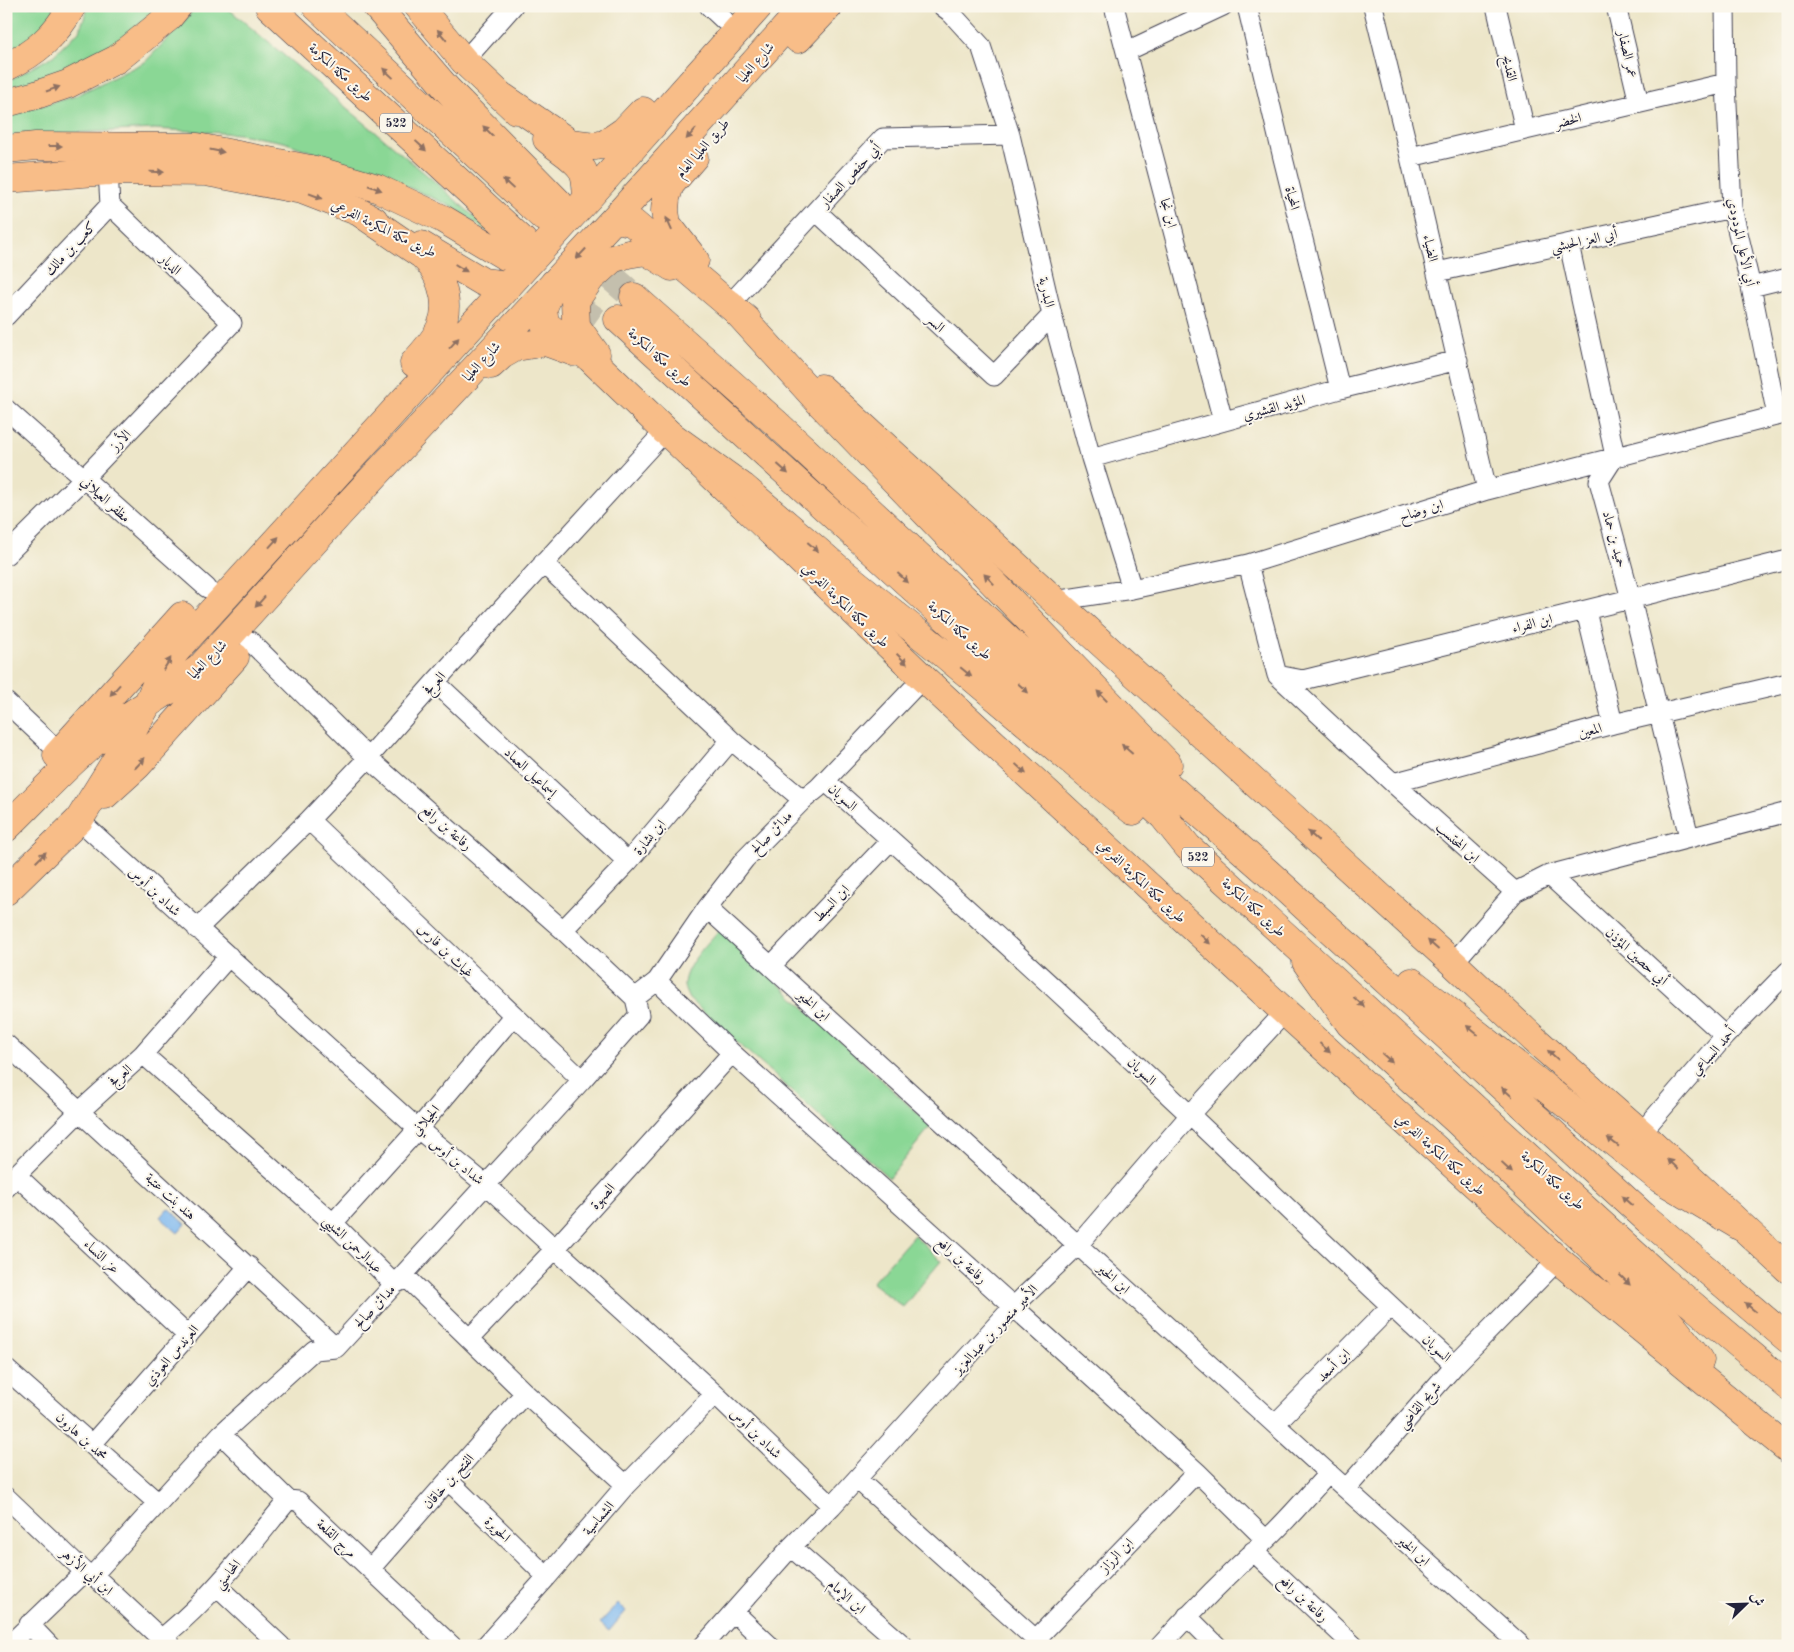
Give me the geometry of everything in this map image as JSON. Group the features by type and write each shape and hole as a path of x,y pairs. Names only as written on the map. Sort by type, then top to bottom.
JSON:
{"main road":[{"path":"6,67 36,50 58,29 72,6"},
{"path":"6,103 68,84 117,59 169,18 178,6"},
{"path":"250,6 367,96"},
{"name":"طريق مكة المكرمة","path":"6,149 36,146 198,147 315,170 377,188 514,249 367,96 269,6"},
{"name":"522","path":"316,6 551,210 447,90"},
{"path":"365,6 447,90"},
{"path":"376,6 447,90"},
{"path":"418,6 464,62 554,146 573,160 582,171 586,181 587,199"},
{"name":"شارع العليا","path":"6,891 78,820 115,762 147,705 163,670 174,653 587,199 759,6"},
{"name":"شارع العليا","path":"6,828 91,744 114,726 185,680 201,667 615,218 805,6"},
{"name":"طريق العليا العام","path":"730,304 667,224 666,205 670,185 769,69 829,6"},
{"path":"503,98 570,143 595,146 605,144 624,131 724,11"},
{"name":"طريق مكة المكرمة الفرعي","path":"6,179 108,171 206,172 302,190 359,212 437,254 483,282 507,285"},
{"path":"6,820 59,752 425,351 442,326 446,305 437,274 431,263 359,212"},
{"path":"615,218 633,223 730,304 1788,1269"},
{"path":"1188,847 1149,824 841,571 743,487 665,431 604,364 576,326 575,301 591,278 612,259 646,251 730,304 821,404 1148,743 1267,872 1402,974 1660,1179 1741,1226"},
{"name":"طريق مكة المكرمة الفرعي","path":"554,283 543,308 545,324 590,358 922,678 1558,1260 1784,1442"},
{"name":"طريق مكة المكرمة","path":"638,292 1104,729 1267,872 1648,1220 1788,1338"},
{"name":"طريق مكة المكرمة","path":"612,324 754,442 1163,816 1188,847 1662,1280 1788,1386"},
{"path":"78,820 137,766 250,641 488,367 502,355 516,347 546,342 590,358"},
{"path":"1290,940 1350,1024 1464,1128 1667,1319 1784,1442"},
{"path":"1667,1319 1736,1405"}],"street":[{"path":"464,62 513,6"},
{"name":"ابن نجا","path":"1114,6 1223,421"},
{"path":"1127,51 1223,6"},
{"name":"المحياة","path":"1248,6 1340,389"},
{"name":"الضياء","path":"1373,6 1458,360 1487,490"},
{"name":"القديح","path":"1496,6 1525,130"},
{"name":"عمر الصفار","path":"1616,6 1639,103"},
{"name":"أبي الأعلى المودودي","path":"1725,6 1726,82 1732,208 1783,415"},
{"name":"البدرية","path":"951,8 981,46 1010,135 1052,315 1091,458 1132,589"},
{"name":"الخضر","path":"1410,157 1726,82"},
{"name":"أبي حفص الصفار","path":"730,304 883,138 1010,135"},
{"path":"108,171 110,205"},
{"name":"كعب بن مالك","path":"6,316 110,205"},
{"name":"الديار","path":"110,205 232,323"},
{"name":"أبي العز الحبشي","path":"1437,272 1732,208"},
{"name":"السر","path":"816,212 994,376 1052,315"},
{"path":"1569,244 1615,456"},
{"path":"1751,287 1788,278"},
{"name":"الأرز","path":"6,555 83,479 232,323"},
{"name":"المؤيد القشيري","path":"1091,458 1340,389 1458,360"},
{"name":"مظفر العيلاني","path":"6,410 207,588"},
{"name":"ابن وضاح","path":"1054,601 1132,589 1248,564 1487,490 1615,456 1783,415"},
{"name":"العرفج","path":"197,930 309,820 368,758 543,563 665,431"},
{"name":"حميد بن حماد","path":"1615,456 1599,481 1632,599 1689,837"},
{"name":"ابن الفراء","path":"1277,675 1303,680 1788,560"},
{"path":"543,563 731,740 803,800"},
{"path":"1248,564 1277,675"},
{"path":"1586,611 1613,724"},
{"name":"رفاعة بن رافع","path":"250,641 368,758 563,930 637,1007"},
{"name":"ابن المحتسب","path":"1277,675 1393,783 1515,892"},
{"name":"مدائن صالح","path":"336,1348 582,1080 657,981 707,908 745,859 803,800 825,781 922,678"},
{"name":"إسماعيل العماد","path":"435,682 628,862"},
{"name":"المعين","path":"1393,783 1613,724 1788,683"},
{"path":"6,702 59,752"},
{"name":"ابن بشارة","path":"563,930 628,862 731,740"},
{"name":"السوبان","path":"825,781 1190,1115 1390,1307 1455,1365"},
{"path":"1453,963 1515,892 1549,875 1788,812"},
{"name":"شداد بن أوس","path":"78,820 418,1129 485,1184 715,1394 832,1506"},
{"name":"غياث بن فارس","path":"309,820 582,1080"},
{"name":"ابن السبط","path":"771,966 891,840"},
{"name":"أبي حصين المؤذن","path":"1549,875 1725,1036"},
{"name":"ابن الخير","path":"707,908 1346,1489 1522,1646"},
{"name":"العرفج","path":"11,1182 79,1112 144,1054 229,956"},
{"name":"أحمد السباعي","path":"1641,1133 1725,1036 1786,977"},
{"name":"رفاعة بن رافع","path":"657,981 732,1053 1197,1472 1260,1545 1354,1646"},
{"name":"الأمير منصور بن عبدالعزيز","path":"703,1646 791,1547 832,1506 1013,1306 1078,1245 1190,1115 1285,1012"},
{"name":"الجيلاني","path":"333,1223 418,1129 514,1015"},
{"name":"هند بنت عتبة","path":"6,1044 336,1348"},
{"name":"الصهوة","path":"470,1338 555,1249 732,1053"},
{"name":"عبدالرحمن الشيبي","path":"144,1054 333,1223 394,1284 407,1278 526,1393 626,1485"},
{"name":"عز النساء","path":"11,1182 188,1336"},
{"name":"شريح القاضي","path":"1346,1489 1455,1365 1558,1260"},
{"name":"العرندس العوذي","path":"92,1444 249,1266"},
{"name":"ابن أسعد","path":"1275,1424 1390,1307"},
{"path":"8,1646 28,1624 89,1573 158,1503 221,1434 314,1350 336,1348"},
{"name":"محمد بن هارون","path":"6,1369 158,1503"},
{"name":"الفتح بن خاقان","path":"370,1569 526,1393"},
{"name":"الشماسية","path":"495,1643 626,1485 715,1394"},
{"name":"مرج القلعة","path":"221,1434 288,1500 298,1501 452,1646"},
{"name":"ابن الرزاز","path":"1040,1642 1197,1472"},
{"path":"1160,1646 1187,1616 1260,1545 1329,1473"},
{"path":"856,1479 1040,1642"},
{"name":"الحويرة","path":"448,1480 548,1577"},
{"name":"المحاسني","path":"169,1646 168,1633 189,1616 218,1586 288,1500"},
{"name":"ابن أبي الأزهر","path":"10,1507 89,1573 169,1646"},
{"name":"ابن الإمام","path":"791,1547 904,1646"},
{"path":"218,1586 281,1646"},
{"path":"734,1612 770,1646"},
{"path":"1187,1616 1217,1646"},
{"path":"28,1624 50,1646"}],"green space":[{"path":"6,6 67,6 6,62"},
{"path":"89,6 158,6 126,36 89,60 48,78 6,90 6,82 53,56 79,31"},
{"path":"196,6 225,6 434,181 507,246 453,207 401,184 284,142 239,134 155,129 6,136 6,115 73,97 145,62 183,23"},
{"path":"720,929 931,1126 889,1178 689,999 684,985 688,970"},
{"path":"914,1235 941,1261 903,1307 872,1283"}],"water":[{"path":"168,1208 186,1224 178,1233 160,1217"},
{"path":"618,1603 626,1611 609,1631 600,1623"}],"tunnel":[{"path":"543,217 634,297"},
{"path":"505,256 607,329"}]}
